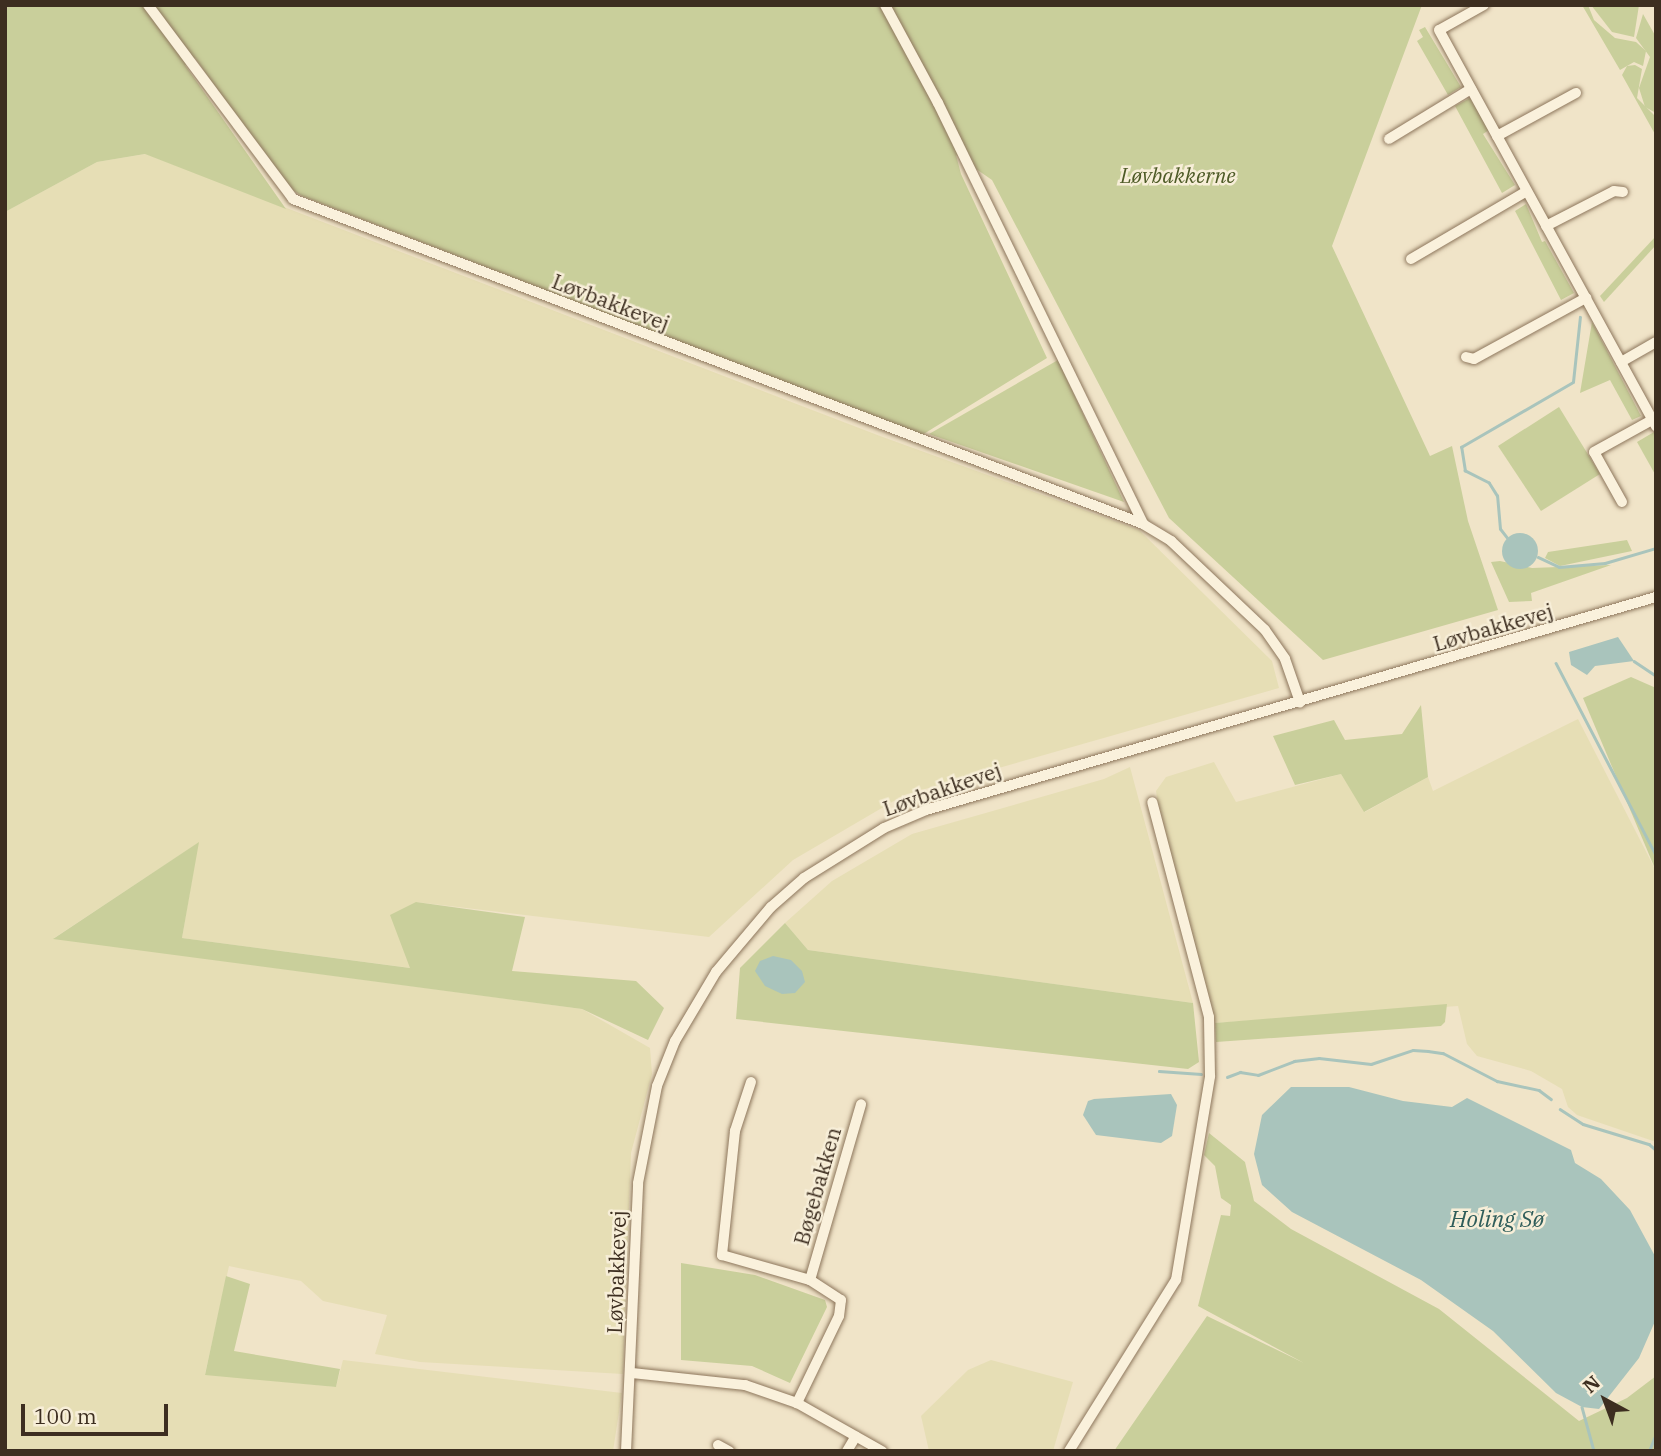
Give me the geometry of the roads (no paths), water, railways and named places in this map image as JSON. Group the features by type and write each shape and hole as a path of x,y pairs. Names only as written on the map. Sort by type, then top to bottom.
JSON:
{"street":[{"name":"Løvbakkevej","path":"148,5 284,191 303,205 1143,524 1171,541 1265,631 1285,659 1300,702"},
{"path":"885,5 943,112 1143,524"},
{"path":"1484,5 1439,30 1654,423 1594,452 1622,502"},
{"path":"1389,139 1471,89"},
{"path":"1497,136 1576,93"},
{"path":"1411,259 1527,191"},
{"path":"1546,226 1614,191 1623,192"},
{"path":"1465,357 1474,359 1586,298"},
{"path":"1620,362 1656,342"},
{"name":"Løvbakkevej","path":"626,1451 632,1373 638,1183 657,1086 694,1005 739,941 771,907 837,855 926,810 1656,597"},
{"path":"1069,1451 1175,1280 1210,1076 1209,1017 1152,802"},
{"name":"Bøgebakken","path":"751,1082 735,1131 722,1255 810,1280 838,1295 842,1308 797,1404"},
{"name":"Bøgebakken","path":"810,1280 861,1104"},
{"path":"632,1373 745,1384 797,1404 882,1451"},
{"path":"847,1451 856,1436"},
{"path":"718,1446 729,1451"}],"water":[{"path":"1520,533 1533,538 1538,551 1533,564 1520,569 1507,564 1502,551 1507,538"},
{"path":"1618,637 1634,661 1595,666 1587,675 1571,665 1569,652"},
{"path":"773,956 791,960 802,971 805,982 795,993 782,994 765,986 755,971 760,961"},
{"name":"Holing Sø","path":"1291,1087 1349,1087 1403,1101 1452,1107 1467,1098 1571,1150 1575,1163 1601,1179 1630,1210 1656,1258 1656,1319 1639,1358 1599,1409 1582,1407 1556,1393 1493,1331 1421,1280 1292,1212 1262,1185 1254,1154 1262,1115"},
{"path":"1171,1094 1177,1105 1172,1136 1161,1143 1096,1135 1083,1115 1088,1101 1094,1099"}],"waterway":[{"path":"1507,538 1500,529 1497,496 1489,483 1465,471 1461,447 1573,382 1580,317"},
{"path":"1538,557 1559,567 1605,563 1656,548"},
{"path":"1634,661 1656,676"},
{"path":"1556,663 1656,855"},
{"path":"1227,1077 1240,1072 1258,1075 1294,1061 1319,1058 1371,1064 1413,1050 1428,1051 1443,1053 1497,1081 1539,1090 1551,1099"},
{"path":"1159,1071 1201,1074"},
{"path":"1560,1109 1583,1124 1649,1144 1656,1150"},
{"path":"1582,1407 1594,1451"},
{"path":"1649,1451 1656,1434"}],"park label":[{"name":"Løvbakkerne","path":"1178,175"}]}
